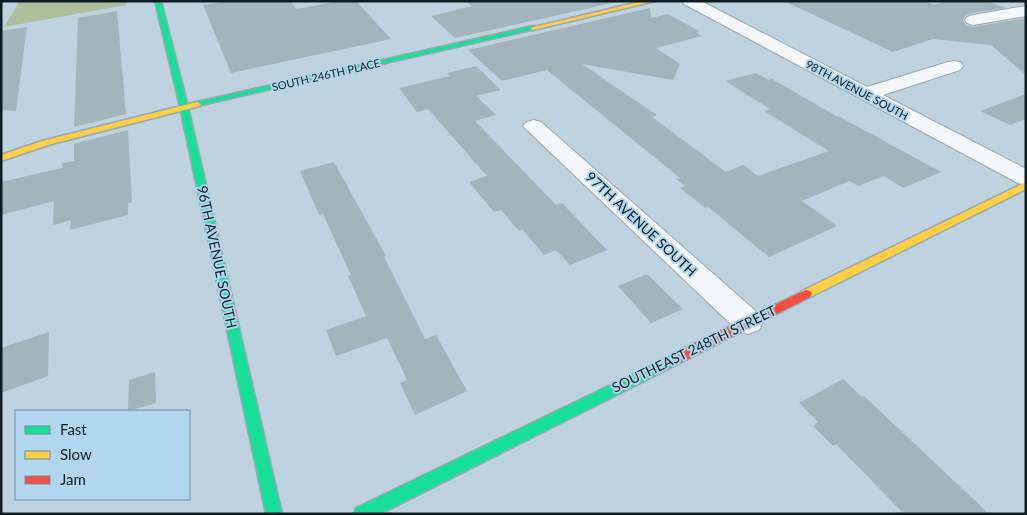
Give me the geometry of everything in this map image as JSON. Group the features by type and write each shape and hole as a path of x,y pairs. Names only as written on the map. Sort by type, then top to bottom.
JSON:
{"street":[{"name":"96TH AVENUE SOUTH","path":"158,1 184,108 274,514"},
{"name":"SOUTH 246TH PLACE","path":"1,158 45,143 184,108 652,1"},
{"name":"98TH AVENUE SOUTH","path":"689,1 1026,178"},
{"path":"972,20 1026,11"},
{"path":"865,94 954,66"},
{"name":"97TH AVENUE SOUTH","path":"534,126 748,322"},
{"name":"SOUTHEAST 248TH STREET","path":"362,514 1026,185"}],"green space":[{"path":"126,1 126,5 4,27 19,2"}],"building":[{"path":"228,1 291,1 296,9 340,1 356,1 391,39 231,73 203,5"},
{"path":"466,1 621,1 455,38 431,16 472,6"},
{"path":"784,1 925,1 934,5 947,1 986,1 1006,8 972,13 965,16 963,21 966,25 973,27 1026,18 1026,75 991,45 933,39 893,52"},
{"path":"650,8 651,18 668,14 699,31 695,32 702,36 656,48 680,64 673,80 582,64 657,115 652,117 726,172 743,165 758,176 829,151 764,111 770,109 725,81 756,73 769,80 772,79 941,172 903,188 884,176 858,186 849,181 802,201 837,226 769,257 708,207 705,208 680,188 685,186 676,179 680,178 547,70 502,81 468,50"},
{"path":"117,11 126,114 74,127 78,18"},
{"path":"27,27 16,111 1,110 1,31"},
{"path":"476,66 501,90 476,96 496,115 475,121 556,205 562,203 607,250 570,265 556,250 544,255 522,229 519,231 501,210 494,212 469,182 487,176 428,109 417,112 399,88 450,76 447,73"},
{"path":"1026,94 1026,119 1010,125 980,111"},
{"path":"128,130 132,202 128,203 128,215 70,230 71,220 53,225 54,201 1,215 1,182 62,168 62,163 74,161 74,144"},
{"path":"334,162 386,256 384,257 425,339 436,335 467,391 415,415 400,383 407,380 387,338 336,356 326,330 366,316 348,276 351,275 323,214 319,215 300,171"},
{"path":"647,274 683,309 651,323 618,286"},
{"path":"49,332 48,376 1,393 1,348"},
{"path":"155,372 156,403 128,410 129,380"},
{"path":"843,379 862,397 864,396 989,514 904,514 836,444 833,446 813,426 818,422 799,403"}],"traffic: fast":[{"path":"158,1 184,107 274,514"},
{"path":"197,104 533,28"},
{"path":"362,514 679,357"}],"traffic: slow":[{"path":"533,28 652,1"},
{"path":"1,158 45,143 197,104"},
{"path":"806,294 1026,185"}],"traffic: jam":[{"path":"679,357 806,294"}]}
